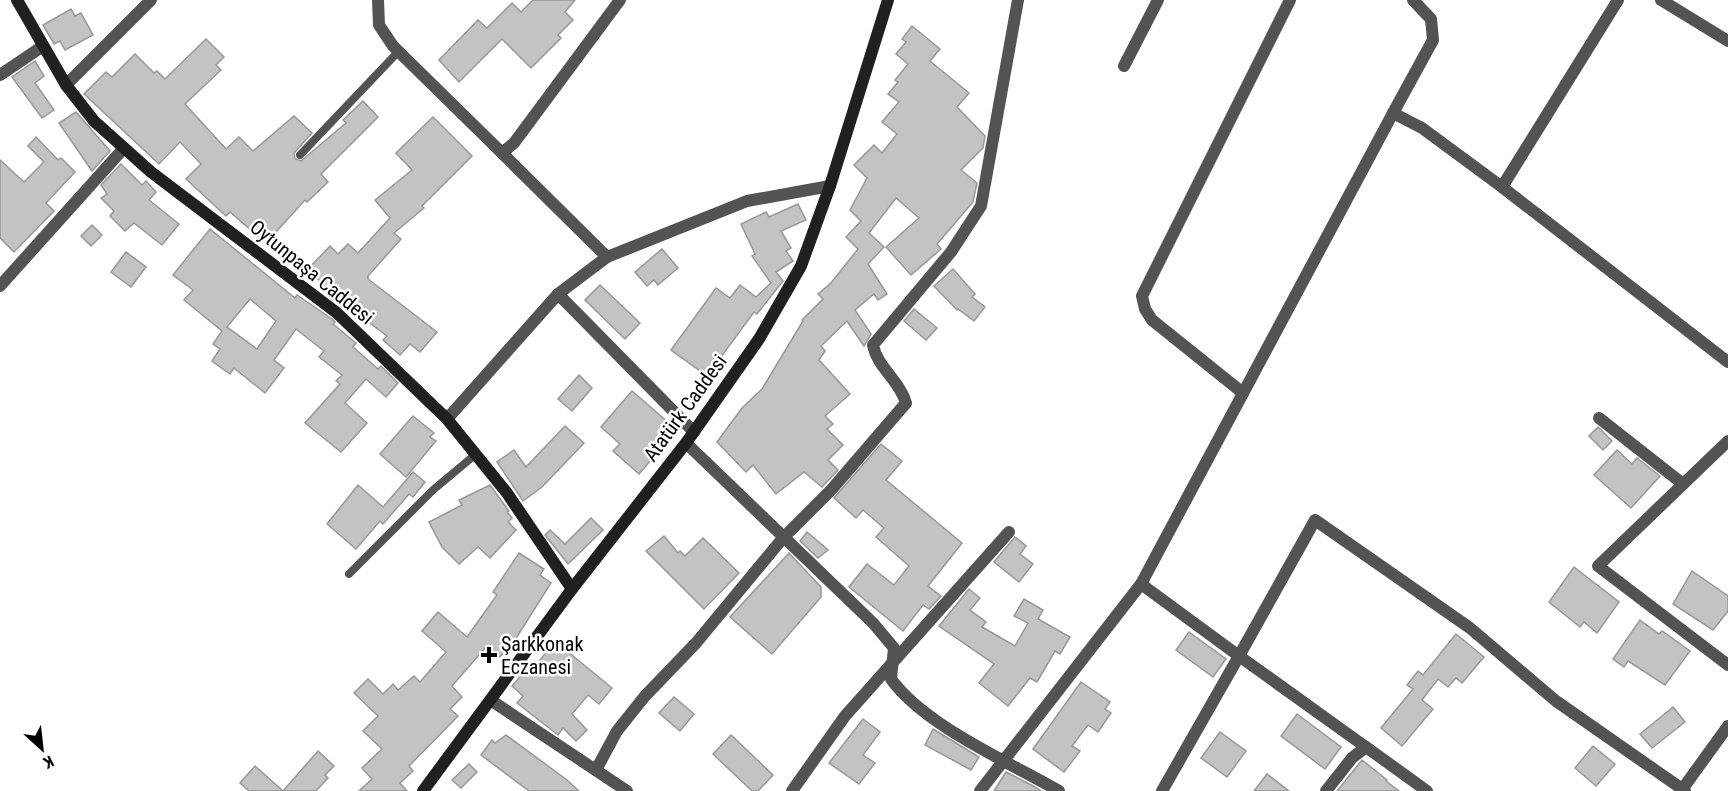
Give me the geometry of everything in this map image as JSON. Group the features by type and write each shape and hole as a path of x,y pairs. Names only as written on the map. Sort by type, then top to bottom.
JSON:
{"main road":[{"name":"Oytunpaşa Caddesi","path":"16,0 66,85 94,121 151,172 337,313 447,419 507,493 572,590"},
{"name":"Atatürk Caddesi","path":"423,791 492,701 572,590 686,443 759,339 801,266 830,186 888,0"}],"street":[{"path":"66,85 151,0"},
{"path":"378,0 379,25 398,52 607,257"},
{"path":"502,153 514,143 620,0"},
{"path":"596,770 617,731 638,705 696,643 783,538 832,489 906,403 904,394 874,354 873,345 951,252 981,206 1018,0"},
{"path":"1124,66 1158,0"},
{"path":"1243,393 1152,321 1144,309 1142,296 1290,0"},
{"path":"980,791 1141,584 1433,40 1431,20 1413,0"},
{"path":"1502,187 1617,0"},
{"path":"1661,0 1728,41"},
{"path":"0,75 43,46"},
{"path":"1393,113 1422,128 1502,187 1728,362"},
{"path":"0,286 124,148"},
{"path":"447,419 558,294 607,257 747,201 830,186"},
{"path":"558,294 694,432"},
{"path":"1599,418 1683,484"},
{"path":"1728,441 1598,566 1728,665"},
{"path":"686,443 880,631 894,648 891,680 901,693 946,728 1059,791"},
{"path":"1162,791 1315,520 1470,628 1556,701 1683,790 1728,726"},
{"path":"792,791 845,716 1009,532"},
{"path":"1141,584 1427,791"},
{"path":"492,701 627,791"},
{"path":"1326,791 1352,758 1366,747 1370,750"}],"lane":[{"path":"300,155 398,52"},
{"path":"349,574 433,490 476,454"}],"building":[{"path":"533,0 575,0 565,12 573,20 558,35 561,38 531,68 502,39 459,82 439,60 478,20 487,28 512,3 521,12"},
{"path":"71,9 75,16 81,13 93,35 65,50 60,41 54,44 43,25"},
{"path":"912,26 940,49 930,61 969,93 957,107 985,136 983,148 961,170 977,183 973,202 937,244 941,249 911,275 886,247 919,218 896,198 869,233 884,247 868,264 887,294 878,300 874,294 855,310 871,334 864,346 847,321 821,346 825,351 819,360 850,394 825,416 833,424 827,429 843,445 828,460 838,470 822,487 804,472 776,494 753,465 746,472 717,442 742,408 762,389 802,320 823,299 818,294 831,283 858,249 846,237 861,221 850,210 867,178 854,165 874,145 882,153 897,134 882,122 899,102 888,94 898,82 895,80 908,64 896,54 906,42 902,39"},
{"path":"206,39 224,57 216,65 221,70 185,104 226,149 239,137 253,151 294,116 312,133 294,153 295,159 301,161 346,123 343,120 363,101 378,117 321,174 328,182 307,202 305,200 266,243 230,212 226,216 186,179 201,164 180,142 159,164 84,94 106,72 112,77 135,54 154,73 157,71 165,79"},
{"path":"35,61 44,76 35,83 54,110 42,118 12,77"},
{"path":"76,112 110,151 92,171 59,123"},
{"path":"433,117 472,156 422,206 424,208 394,233 401,239 368,276 368,279 437,332 420,352 410,344 400,355 383,340 387,336 347,306 345,309 330,298 333,294 308,269 330,246 338,254 348,244 358,253 390,218 375,200 412,170 396,153"},
{"path":"36,137 58,160 61,158 75,172 46,203 54,211 14,252 0,238 0,160 24,182 44,162 28,146"},
{"path":"121,164 142,185 146,181 156,192 149,200 179,224 162,245 134,223 125,231 110,216 114,211 101,198 107,194 101,185"},
{"path":"798,204 806,220 781,231 791,248 786,251 793,261 776,272 783,281 757,314 754,312 707,376 671,350 716,288 730,298 740,285 756,297 771,283 752,256 755,254 741,224 766,212 769,217"},
{"path":"92,225 102,235 91,246 81,236"},
{"path":"210,229 295,298 297,295 332,319 335,322 333,324 356,343 353,347 378,369 381,366 398,383 386,397 366,379 345,403 367,423 341,452 305,423 340,384 336,381 342,375 319,357 324,351 296,329 274,360 284,368 265,393 234,368 230,374 212,361 220,349 213,344 222,331 184,300 193,290 173,275","holes":["250,299 276,321 257,349 227,327"]},
{"path":"662,249 678,268 658,285 654,280 647,286 635,272"},
{"path":"126,252 146,267 131,287 111,272"},
{"path":"953,269 975,294 972,297 985,307 974,321 957,310 934,286"},
{"path":"600,285 640,323 625,339 585,300"},
{"path":"914,309 937,328 926,340 904,321"},
{"path":"579,375 592,388 572,411 558,399"},
{"path":"632,391 677,430 639,474 613,451 620,444 601,427"},
{"path":"413,416 434,433 430,437 436,441 406,477 380,454"},
{"path":"565,426 584,443 542,487 523,501 497,462 514,450 526,467"},
{"path":"1598,427 1612,441 1603,450 1589,436"},
{"path":"881,444 902,461 886,480 962,543 928,586 941,596 929,609 923,605 903,631 849,587 867,564 894,585 909,566 876,537 884,528 863,510 856,518 834,498"},
{"path":"1617,450 1632,464 1637,458 1660,476 1631,508 1594,475"},
{"path":"413,472 425,482 413,497 409,494 383,524 380,521 356,549 327,524 358,485 383,507"},
{"path":"490,485 509,511 507,512 512,518 508,522 516,530 490,558 478,547 459,564 442,547 429,522 462,505 459,500"},
{"path":"591,518 603,530 568,564 545,535 550,530 565,544"},
{"path":"807,532 828,550 818,558 800,541"},
{"path":"664,536 678,553 680,551 685,556 703,538 739,573 704,609 646,551"},
{"path":"1015,537 1026,546 1020,554 1033,564 1019,582 994,562"},
{"path":"519,553 544,569 540,575 551,583 515,640 513,639 500,657 486,647 452,686 462,697 450,709 458,716 409,766 413,771 400,783 407,791 359,791 372,779 362,768 382,749 363,731 378,716 354,693 368,679 383,694 393,684 398,690 414,676 420,682 446,652 422,631 438,612 467,637 497,595 493,592"},
{"path":"789,553 821,587 821,597 772,654 730,617"},
{"path":"1574,567 1619,602 1597,633 1584,622 1580,627 1549,602"},
{"path":"1692,571 1728,596 1728,611 1713,630 1673,604"},
{"path":"969,589 980,598 970,610 986,622 982,627 1015,646 1028,623 1014,616 1024,599 1043,610 1038,619 1070,637 1060,654 1055,651 1037,682 1030,678 1008,706 979,683 994,664 939,626"},
{"path":"1640,620 1659,634 1662,631 1690,651 1665,685 1628,661 1624,667 1613,659"},
{"path":"1189,632 1226,659 1213,677 1176,650"},
{"path":"1456,634 1484,657 1462,683 1456,678 1448,687 1438,679 1422,700 1433,709 1402,746 1381,728 1413,689 1407,685 1418,671 1423,675"},
{"path":"557,639 569,649 567,651 612,688 599,704 588,695 572,714 587,730 576,741 563,728 558,735 517,703 523,696 512,686 533,662 536,665"},
{"path":"1081,682 1110,702 1105,709 1111,713 1098,732 1088,725 1072,746 1080,751 1064,772 1033,749"},
{"path":"674,697 694,714 680,731 659,713"},
{"path":"1673,707 1685,722 1652,748 1640,734"},
{"path":"1297,714 1341,747 1325,769 1281,736"},
{"path":"863,719 880,732 863,755 875,763 859,784 829,763"},
{"path":"933,729 979,757 971,770 925,745"},
{"path":"1220,732 1246,751 1227,777 1201,758"},
{"path":"506,735 579,791 529,791 481,755 492,740 495,743"},
{"path":"731,735 773,775 758,791 752,791 713,754"},
{"path":"1593,746 1615,764 1596,786 1575,768"},
{"path":"318,751 334,766 325,775 328,778 316,791 283,791"},
{"path":"1362,760 1387,780 1399,791 1337,791"},
{"path":"469,764 477,772 461,788 452,780"},
{"path":"255,766 283,791 249,791 240,783"},
{"path":"1006,772 1035,787 1041,791 994,791"},
{"path":"1267,774 1289,791 1254,791"}],"place":[{"name":"Şarkkonak Eczanesi","path":"489,655"}]}
